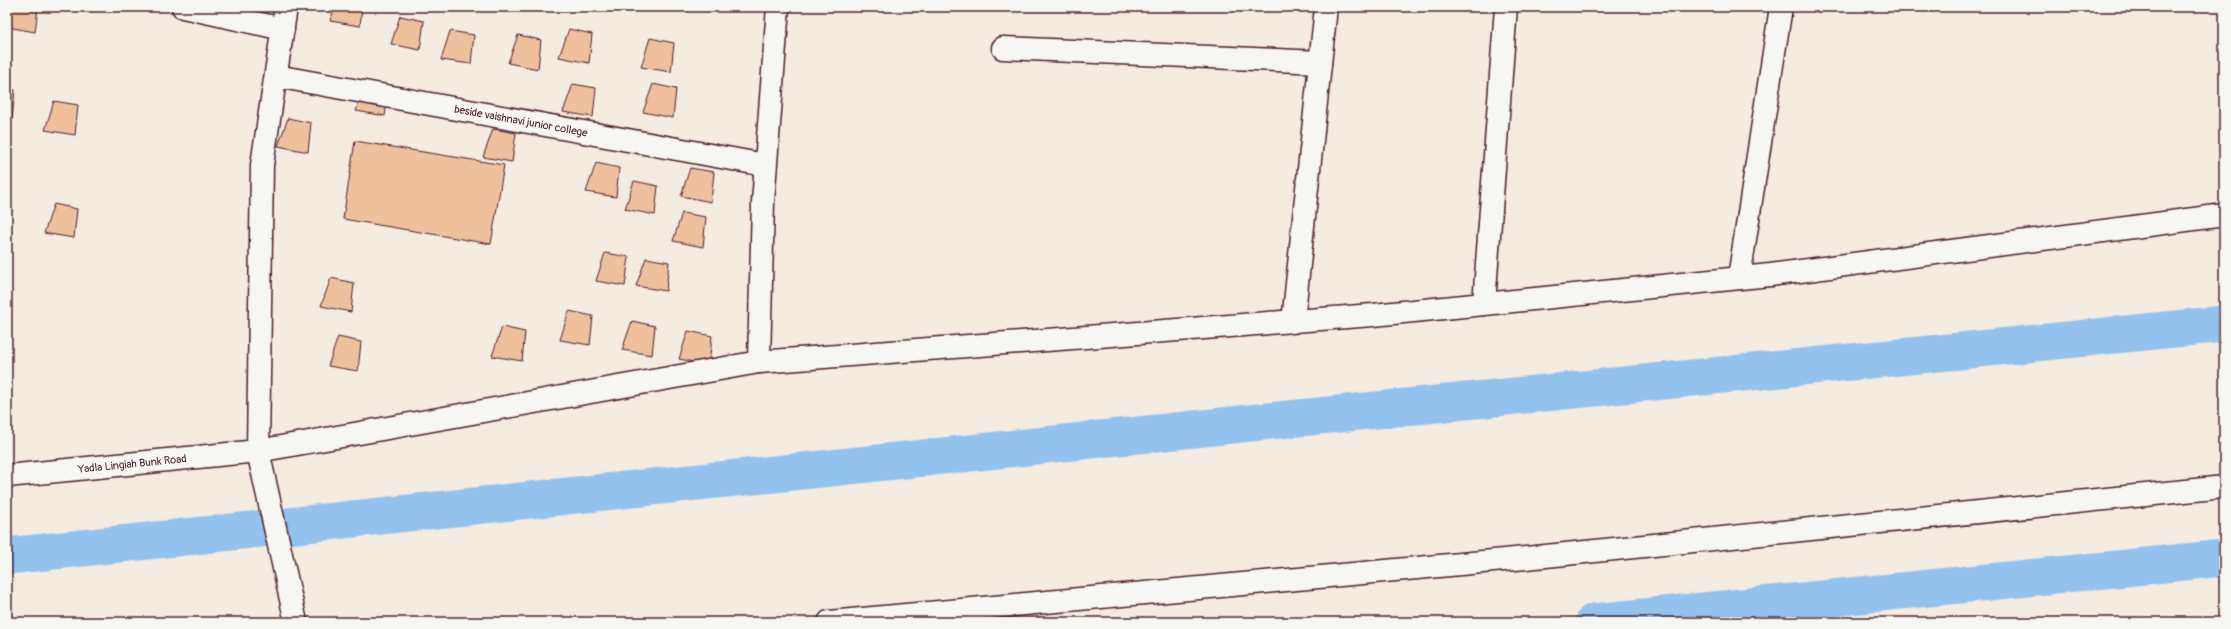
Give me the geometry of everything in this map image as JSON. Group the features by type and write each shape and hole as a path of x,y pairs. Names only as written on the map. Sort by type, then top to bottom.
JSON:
{"street":[{"path":"183,7 283,29"},
{"path":"286,7 262,165 258,451 296,622"},
{"path":"759,362 765,165 778,7"},
{"path":"1293,322 1326,7"},
{"path":"1484,304 1506,7"},
{"path":"1739,278 1780,7"},
{"path":"1003,48 1320,62"},
{"name":"beside vaishnavi junior college","path":"276,76 765,165"},
{"name":"Yadla Lingiah Bunk Road","path":"7,476 258,451 759,362 1293,322 1484,304 1739,278 2224,215"},
{"path":"829,622 1526,558 2224,487"}],"building":[{"path":"12,7 38,7 35,32 7,27"},
{"path":"335,7 362,7 360,26 330,21"},
{"path":"400,16 424,21 420,50 391,44"},
{"path":"569,29 592,34 589,63 559,57"},
{"path":"450,31 474,35 471,64 441,60"},
{"path":"518,35 541,40 538,69 508,63"},
{"path":"650,38 674,43 671,72 641,67"},
{"path":"365,83 389,87 385,116 356,111"},
{"path":"573,84 596,88 593,117 563,112"},
{"path":"653,84 676,89 673,118 643,112"},
{"path":"7,88 15,90 12,119 7,118"},
{"path":"54,101 78,105 75,135 45,130"},
{"path":"288,118 311,123 308,152 278,146"},
{"path":"493,129 516,133 512,162 483,157"},
{"path":"355,141 504,165 491,244 343,219"},
{"path":"596,163 619,168 616,197 586,192"},
{"path":"690,168 714,172 711,202 681,196"},
{"path":"634,181 658,186 655,215 625,209"},
{"path":"54,204 77,209 74,238 44,233"},
{"path":"682,213 706,217 703,247 673,241"},
{"path":"605,253 629,257 625,286 596,281"},
{"path":"646,258 669,262 666,291 636,286"},
{"path":"331,278 354,283 351,312 321,306"},
{"path":"569,311 593,316 590,345 560,340"},
{"path":"632,321 655,326 652,355 622,350"},
{"path":"502,327 525,332 522,361 492,356"},
{"path":"688,331 712,336 709,365 679,359"},
{"path":"338,337 361,342 358,371 328,366"}],"waterway":[{"path":"7,556 1269,421 2224,324"},
{"path":"1594,622 2224,558"}]}
